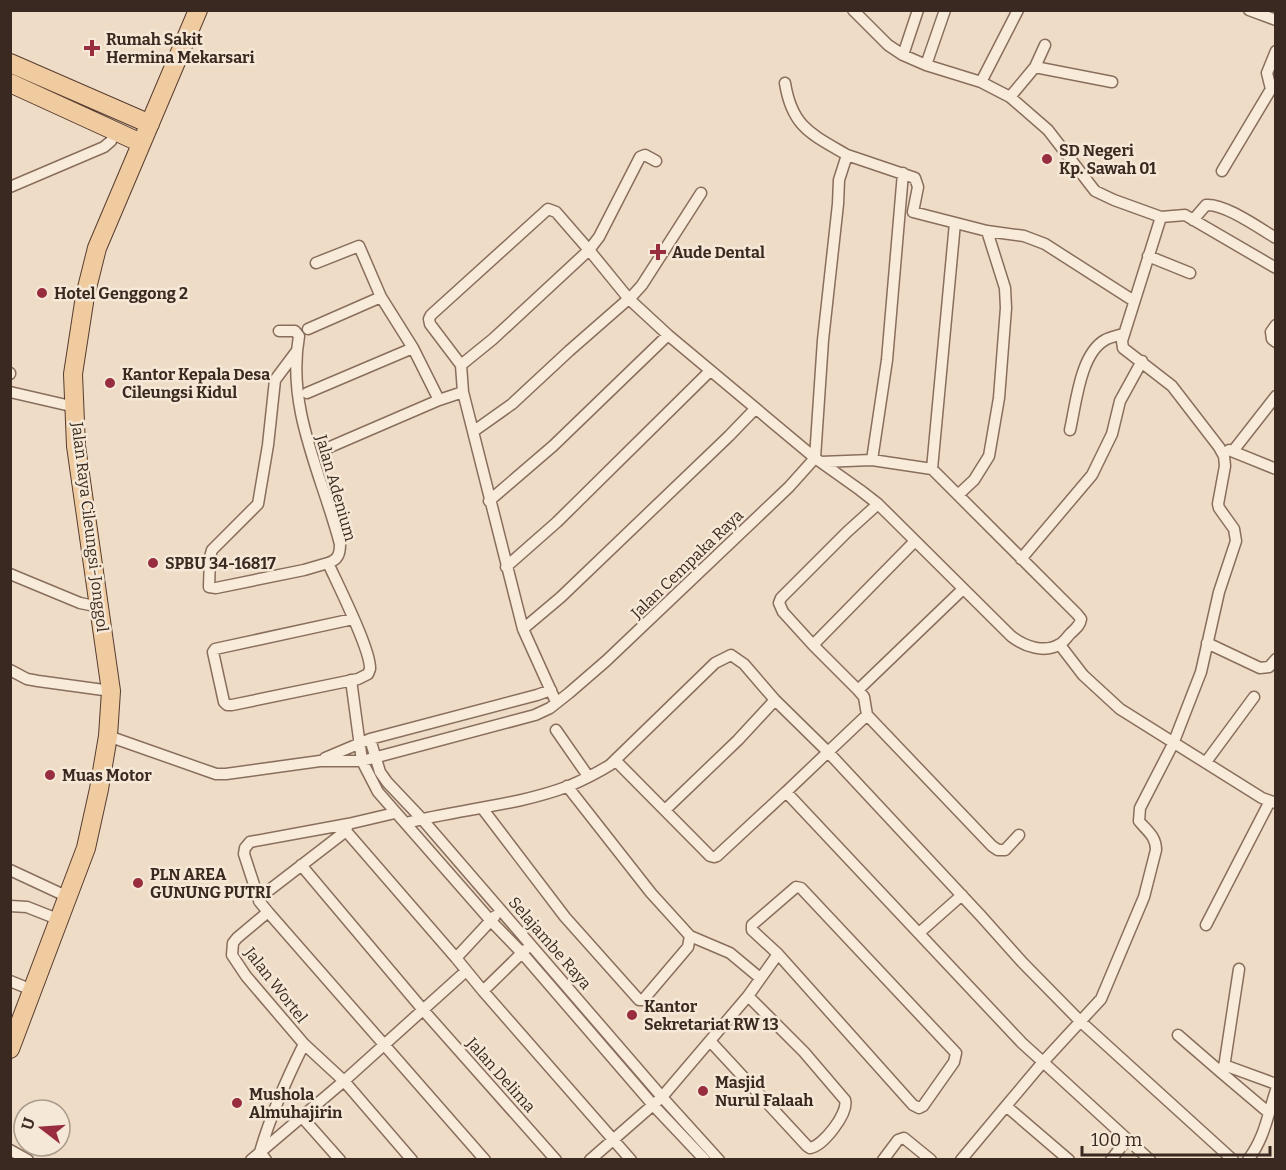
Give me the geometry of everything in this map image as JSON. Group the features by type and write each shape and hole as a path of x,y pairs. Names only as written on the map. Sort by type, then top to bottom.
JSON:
{"main road":[{"name":"Jalan Raya Cileungsi-Jonggol","path":"10,1049 86,848 108,736 111,691 76,446 73,374 88,287 97,248 198,10"},
{"path":"10,63 150,124"},
{"path":"10,83 141,143"}],"street":[{"path":"854,10 888,45 903,55 926,65 981,82 1010,97 1048,130 1095,191 1161,217 1182,214 1275,268"},
{"path":"903,55 918,10"},
{"path":"926,65 945,10"},
{"path":"981,82 1018,10"},
{"path":"1249,10 1275,20"},
{"path":"1010,97 1035,67 1045,45"},
{"path":"1222,171 1273,90 1267,73 1275,51"},
{"path":"1035,67 1112,82"},
{"path":"785,83 788,102 802,126 811,134 847,155 915,178 918,183 913,212 987,231 1024,236 1045,244 1134,301"},
{"path":"10,188 104,147 111,141 115,131"},
{"path":"323,450 450,396 461,365 493,339 599,237 640,157 645,155 656,161"},
{"path":"818,460 823,340 839,180 847,155"},
{"path":"872,460 886,360 903,173"},
{"path":"474,431 512,404 631,297 642,285 701,193"},
{"path":"1193,220 1206,205 1212,204 1275,238"},
{"path":"461,365 430,324 431,315 548,209 556,212 668,335 818,460 878,504 1019,642 1038,649 1060,645 1079,625 1081,619 932,469 872,460 818,460"},
{"path":"965,1158 1043,1062 1101,999 1144,897 1156,850 1154,836 1139,821 1140,808 1173,744 1201,672 1219,592 1236,541 1234,530 1218,504 1225,466 1224,456 1219,447 1172,386 1123,348 1123,334 1161,217"},
{"path":"932,469 955,223"},
{"path":"958,495 974,480 989,456 999,398 1006,308 1005,288 987,231"},
{"path":"316,263 359,246 381,297 413,348 474,431 489,501 523,630 549,707"},
{"path":"1148,256 1190,273"},
{"path":"308,329 381,297"},
{"path":"1275,325 1270,335 1275,342"},
{"name":"Jalan Adenium","path":"279,331 296,332 298,336 296,383 302,426 340,544 338,557 335,561 328,563 371,665 368,674 351,680"},
{"path":"1070,430 1086,362 1104,340 1123,334"},
{"path":"489,501 553,446 668,335"},
{"path":"307,393 413,348"},
{"path":"296,352 275,380 259,502 212,550 209,587 216,588 328,563"},
{"path":"1021,559 1092,475 1112,434 1120,401 1142,361"},
{"path":"506,567 557,522 710,371"},
{"path":"10,392 75,407"},
{"path":"1233,451 1275,396"},
{"path":"523,630 561,597 755,409"},
{"path":"1219,447 1275,469"},
{"name":"Jalan Cempaka Raya","path":"320,761 362,761 375,758 535,715 549,707 577,687 818,460"},
{"path":"878,504 847,532 781,598 779,603 783,612 858,690 864,698 867,715 992,846 998,850 1005,850 1019,835"},
{"path":"813,645 915,541"},
{"path":"10,574 80,603 99,608"},
{"path":"858,690 963,589"},
{"path":"352,619 219,647 213,652 224,702 227,705 351,680 362,761 378,792 522,953 653,1105 705,1160"},
{"path":"1207,643 1260,669 1269,667 1275,659"},
{"path":"1060,645 1083,675 1120,709 1173,744 1272,802 1206,926"},
{"path":"406,823 542,794 600,771 613,763 715,663 727,656 735,657 828,752 1010,949 1080,1021 1233,1160"},
{"path":"10,669 27,679 111,691"},
{"path":"108,736 221,774 320,761 370,739 544,693"},
{"path":"1206,762 1254,697"},
{"path":"665,810 738,740 775,700"},
{"path":"613,763 665,810 710,856 716,857 867,715"},
{"path":"556,730 588,776"},
{"name":"Selajambe Raya","path":"370,739 375,758 387,782 532,944 662,1097 719,1160"},
{"path":"567,786 613,848 690,936 769,966 913,1105 920,1108 925,1104 954,1062 956,1053 799,887 794,887 752,927 769,966"},
{"path":"786,792 1022,1043 1150,1160"},
{"path":"482,808 565,917 639,1000 645,998 688,947 690,936"},
{"path":"395,813 347,827 250,842 244,854 259,900 268,912 486,1160"},
{"path":"259,900 347,827"},
{"path":"347,827 483,991 631,1160"},
{"name":"Jalan Delima","path":"301,865 424,1011 556,1160"},
{"path":"10,870 68,897"},
{"path":"919,933 962,895"},
{"path":"10,906 27,907 60,920"},
{"path":"456,958 501,910"},
{"name":"Jalan Wortel","path":"268,912 237,938 233,943 232,955 246,976 304,1044 344,1081 412,1160"},
{"path":"483,991 532,944"},
{"path":"590,1160 662,1097 748,996 769,966"},
{"path":"1223,1069 1239,969"},
{"path":"259,1157 301,1116 424,1011 466,971"},
{"path":"10,981 32,990"},
{"path":"710,1041 807,1146 810,1148 820,1145 845,1112 845,1100 804,1052 748,996"},
{"path":"1178,1035 1223,1069 1269,1113"},
{"path":"259,1157 270,1116 304,1044"},
{"path":"1223,1069 1275,1084"},
{"path":"1248,1160 1262,1138 1275,1090"},
{"path":"1006,1106 1069,1160"},
{"path":"301,1116 340,1160"},
{"path":"883,1160 898,1140 904,1138 931,1160"},
{"path":"1111,1160 1127,1139"},
{"path":"10,1150 28,1160"}],"place":[{"name":"Rumah Sakit Hermina Mekarsari","path":"92,48"},
{"name":"SD Negeri Kp. Sawah 01","path":"1047,159"},
{"name":"Aude Dental","path":"658,252"},
{"name":"Hotel Genggong 2","path":"42,293"},
{"name":"Kantor Kepala Desa Cileungsi Kidul","path":"110,383"},
{"name":"SPBU 34-16817","path":"153,563"},
{"name":"Muas Motor","path":"50,775"},
{"name":"PLN AREA GUNUNG PUTRI","path":"138,883"},
{"name":"Kantor Sekretariat RW 13","path":"632,1015"},
{"name":"Masjid Nurul Falaah","path":"703,1091"},
{"name":"Mushola Almuhajirin","path":"237,1103"}]}
